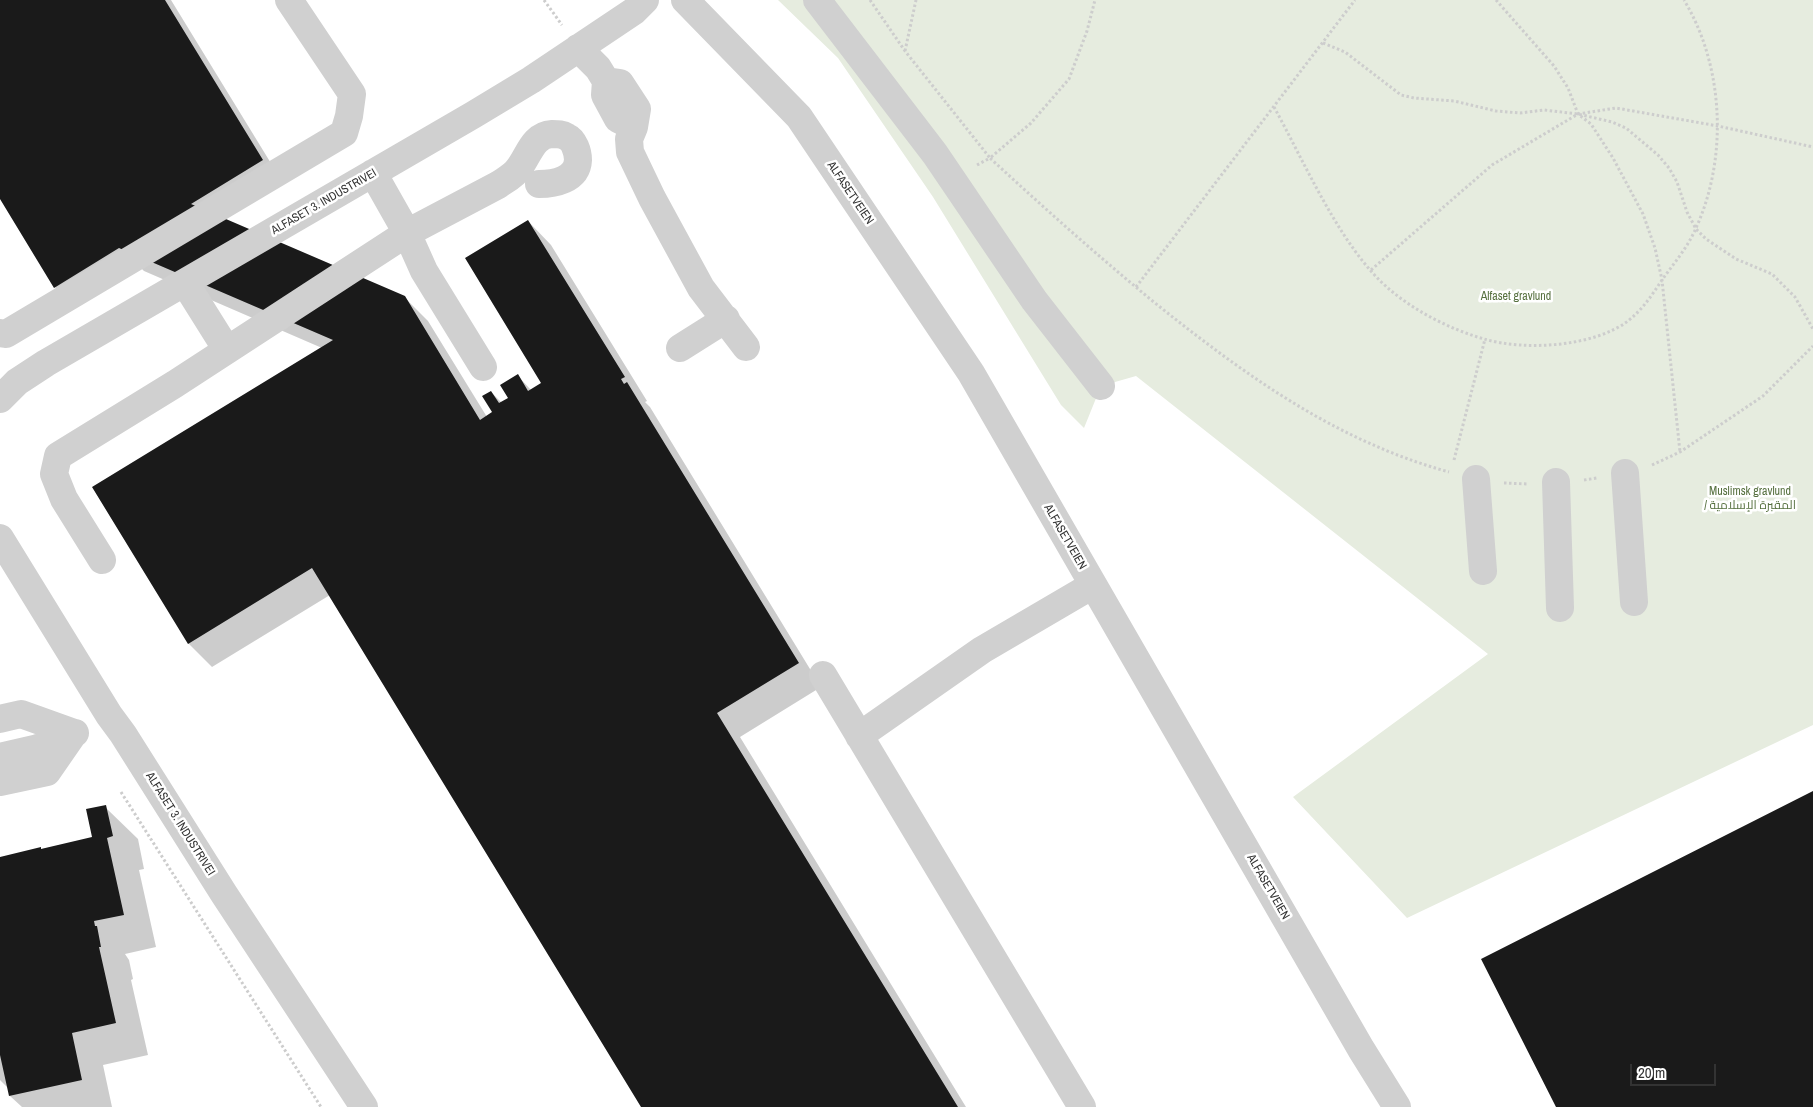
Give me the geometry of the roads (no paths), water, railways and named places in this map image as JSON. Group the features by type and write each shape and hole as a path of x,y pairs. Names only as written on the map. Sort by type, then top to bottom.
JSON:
{"street":[{"path":"0,333 6,334 344,133 352,94 289,0"},
{"name":"ALFASET 3. INDUSTRIVEI","path":"0,399 17,382 46,364 531,80 634,11 645,0"},
{"name":"ALFASETVEIEN","path":"685,0 799,117 971,373 1361,1049 1397,1107"},
{"path":"817,0 935,154 1034,300 1101,386"},
{"path":"578,48 598,68 606,80 620,83 636,109 634,127 629,139 630,152 652,198 701,288 746,347"},
{"path":"102,560 64,499 54,474 58,456 227,350 407,233 498,185 518,170 536,140 545,134 561,134 570,138 575,147 578,160 575,171 565,179 554,184 539,184"},
{"path":"373,173 407,233 424,271 483,367"},
{"path":"185,283 227,350"},
{"path":"680,348 726,319"},
{"path":"1625,473 1634,602"},
{"path":"1476,479 1482,571"},
{"path":"1556,482 1560,608"},
{"name":"ALFASET 3. INDUSTRIVEI","path":"0,538 109,715 364,1107"},
{"path":"860,736 982,650 1093,584"},
{"path":"823,675 1082,1107"},
{"path":"0,718 21,714 74,733"},
{"path":"0,757 38,748 74,733 109,715"},
{"path":"0,782 47,772 74,733"}],"park label":[{"name":"Alfaset gravlund","path":"1516,297"},
{"name":"Muslimsk gravlund / المقبرة الإسلامية","path":"1750,499"}]}
